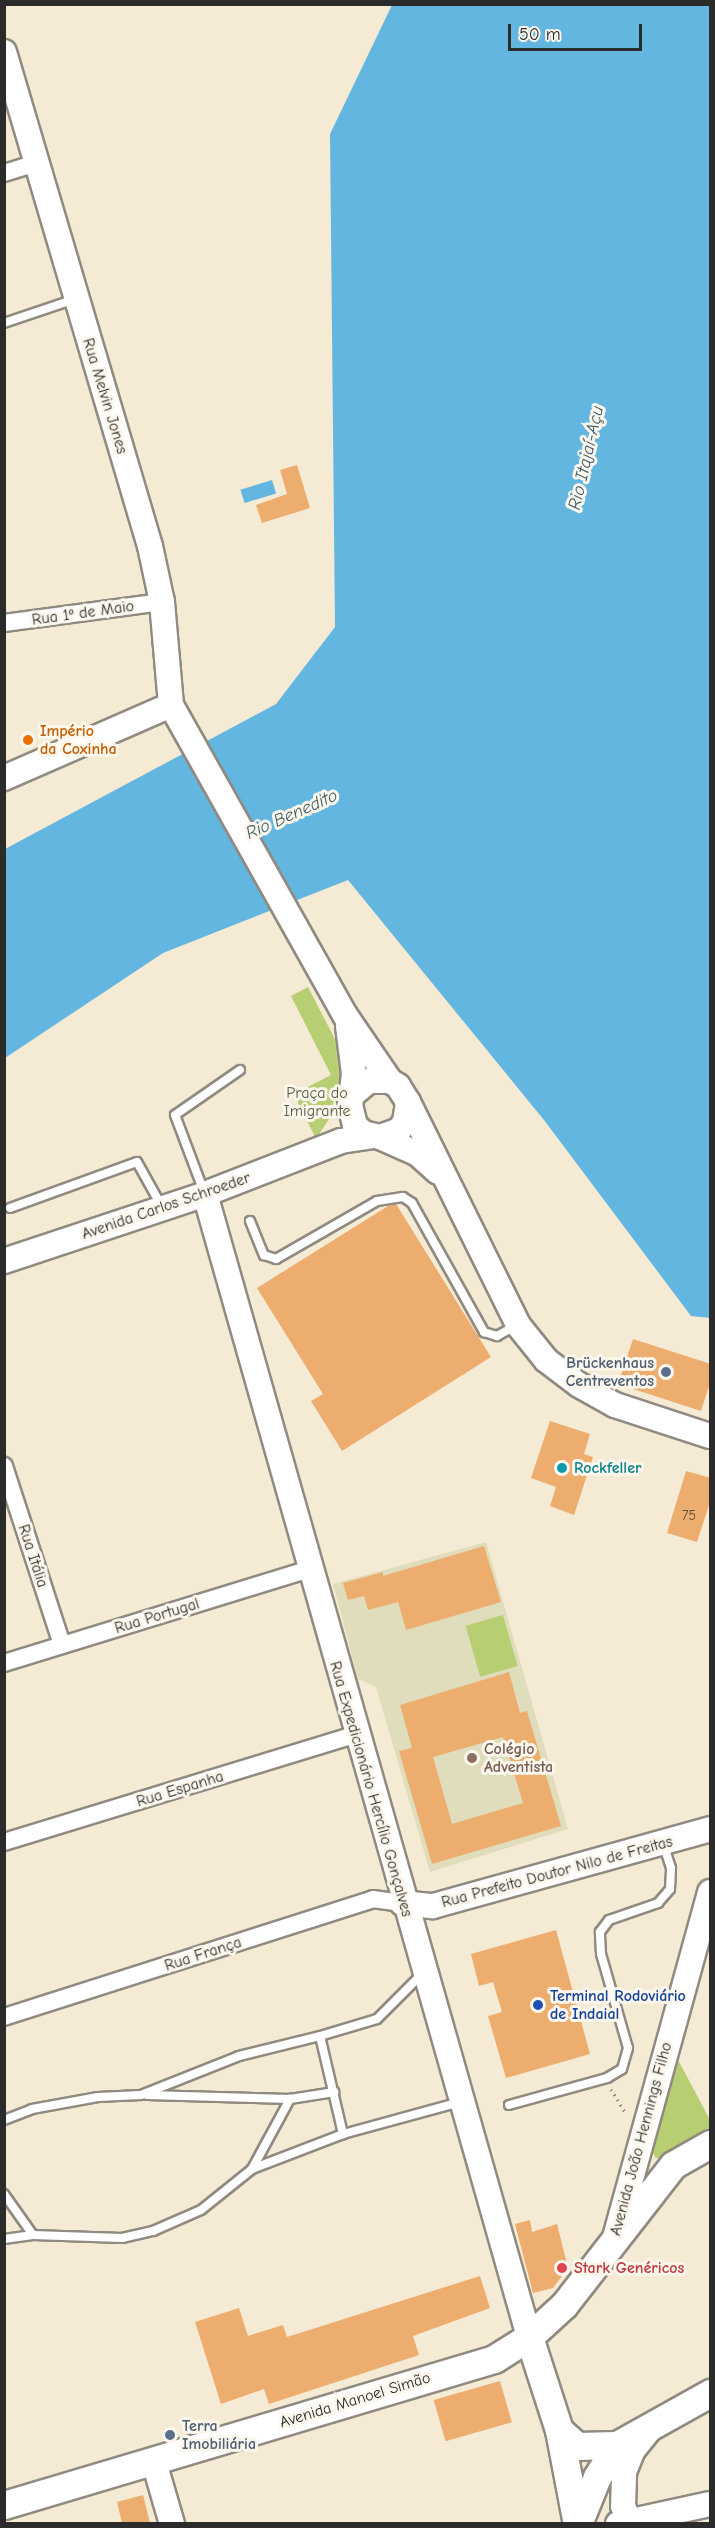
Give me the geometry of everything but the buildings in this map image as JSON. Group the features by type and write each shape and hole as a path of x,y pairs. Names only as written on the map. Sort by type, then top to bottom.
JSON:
{"main road":[{"name":"Avenida Manoel Simão","path":"4,2505 494,2359 529,2337 564,2305 613,2247 658,2181 673,2165 711,2144"},
{"name":"Rua Expedicionário Hercílio Gonçalves","path":"529,2337 559,2430 578,2523"},
{"path":"494,2359 545,2381"},
{"path":"559,2430 578,2446 617,2445 711,2393"},
{"path":"578,2523 597,2477 617,2445"}],"street":[{"name":"Rua Melvin Jones","path":"4,52 150,546 162,602 171,705 189,742 345,1015"},
{"path":"4,173 37,163"},
{"name":"Rua 1º de Maio","path":"4,623 162,602"},
{"path":"4,778 171,705"},
{"path":"345,1015 390,1081 398,1086 408,1102 518,1325 546,1360 579,1385 615,1405 711,1436"},
{"path":"345,1015 353,1053 351,1100 355,1125 376,1137 418,1154 447,1183"},
{"path":"326,1146 337,1135 351,1100 369,1081 390,1081"},
{"path":"376,1137 399,1130 405,1122 408,1102"},
{"name":"Avenida Carlos Schroeder","path":"4,1262 205,1194 326,1146 376,1137"},
{"name":"Rua Expedicionário Hercílio Gonçalves","path":"205,1194 402,1903 529,2337"},
{"name":"Rua Itália","path":"4,1466 62,1645"},
{"name":"Rua Portugal","path":"4,1663 309,1569"},
{"name":"Rua Espanha","path":"4,1842 356,1735"},
{"name":"Rua Prefeito Doutor Nilo de Freitas","path":"402,1903 433,1906 711,1829"},
{"name":"Avenida João Hennings Filho","path":"613,2247 645,2121 711,1892"},
{"name":"Rua França","path":"4,2017 373,1899 402,1903"},
{"path":"652,2427 633,2450 624,2472 622,2491 625,2523 702,2511"},
{"path":"154,2462 172,2523"}],"lane":[{"path":"4,324 76,298"},
{"path":"205,1194 175,1115 240,1070"},
{"path":"10,1208 137,1162 163,1208"},
{"path":"250,1221 264,1255 276,1259 377,1201 403,1197 412,1203 487,1335 497,1336 518,1325"},
{"path":"509,2105 607,2078 622,2068 628,2048 601,1954 600,1932 609,1920 658,1903 670,1889 671,1868 663,1842"},
{"path":"141,2095 239,2056 288,2041 320,2036 378,2019 423,1973"},
{"path":"320,2036 343,2134"},
{"path":"4,2120 32,2109 98,2097 141,2095 290,2099 334,2092"},
{"path":"252,2169 290,2099"},
{"path":"4,2239 33,2235 122,2238 153,2231 201,2210 252,2169 343,2134 461,2102"},
{"path":"4,2194 33,2235"}],"path":[{"path":"607,2078 615,2099 628,2116 645,2121"}],"shaded area":[{"name":"Colégio Adventista","path":"486,1542 568,1829 430,1872 376,1687 358,1679 333,1584"}],"green space":[{"name":"Praça do Imigrante","path":"308,987 340,1049 341,1073 329,1119 316,1139 294,1094 331,1075 291,996"},
{"path":"503,1615 518,1666 480,1677 466,1626"},
{"path":"676,2056 710,2120 710,2131 664,2158 656,2158 650,2148"}],"water":[{"path":"392,5 710,5 710,1318 691,1316 544,1120 348,880 163,953 5,1058 5,849 276,704 335,627 330,134"},
{"path":"272,480 276,493 245,503 240,490"}],"place":[{"name":"Império da Coxinha","path":"28,740"},
{"name":"Brückenhaus Centreventos","path":"666,1372"},
{"name":"Rockfeller","path":"562,1468"},
{"name":"Colégio Adventista","path":"472,1758"},
{"name":"Terminal Rodoviário de Indaial","path":"538,2005"},
{"name":"Stark Genéricos","path":"562,2268"},
{"name":"Terra Imobiliária","path":"170,2435"}],"water label":[{"name":"Rio Itajaí-Açu","path":"587,458"},
{"name":"Rio Benedito","path":"292,815"}]}
